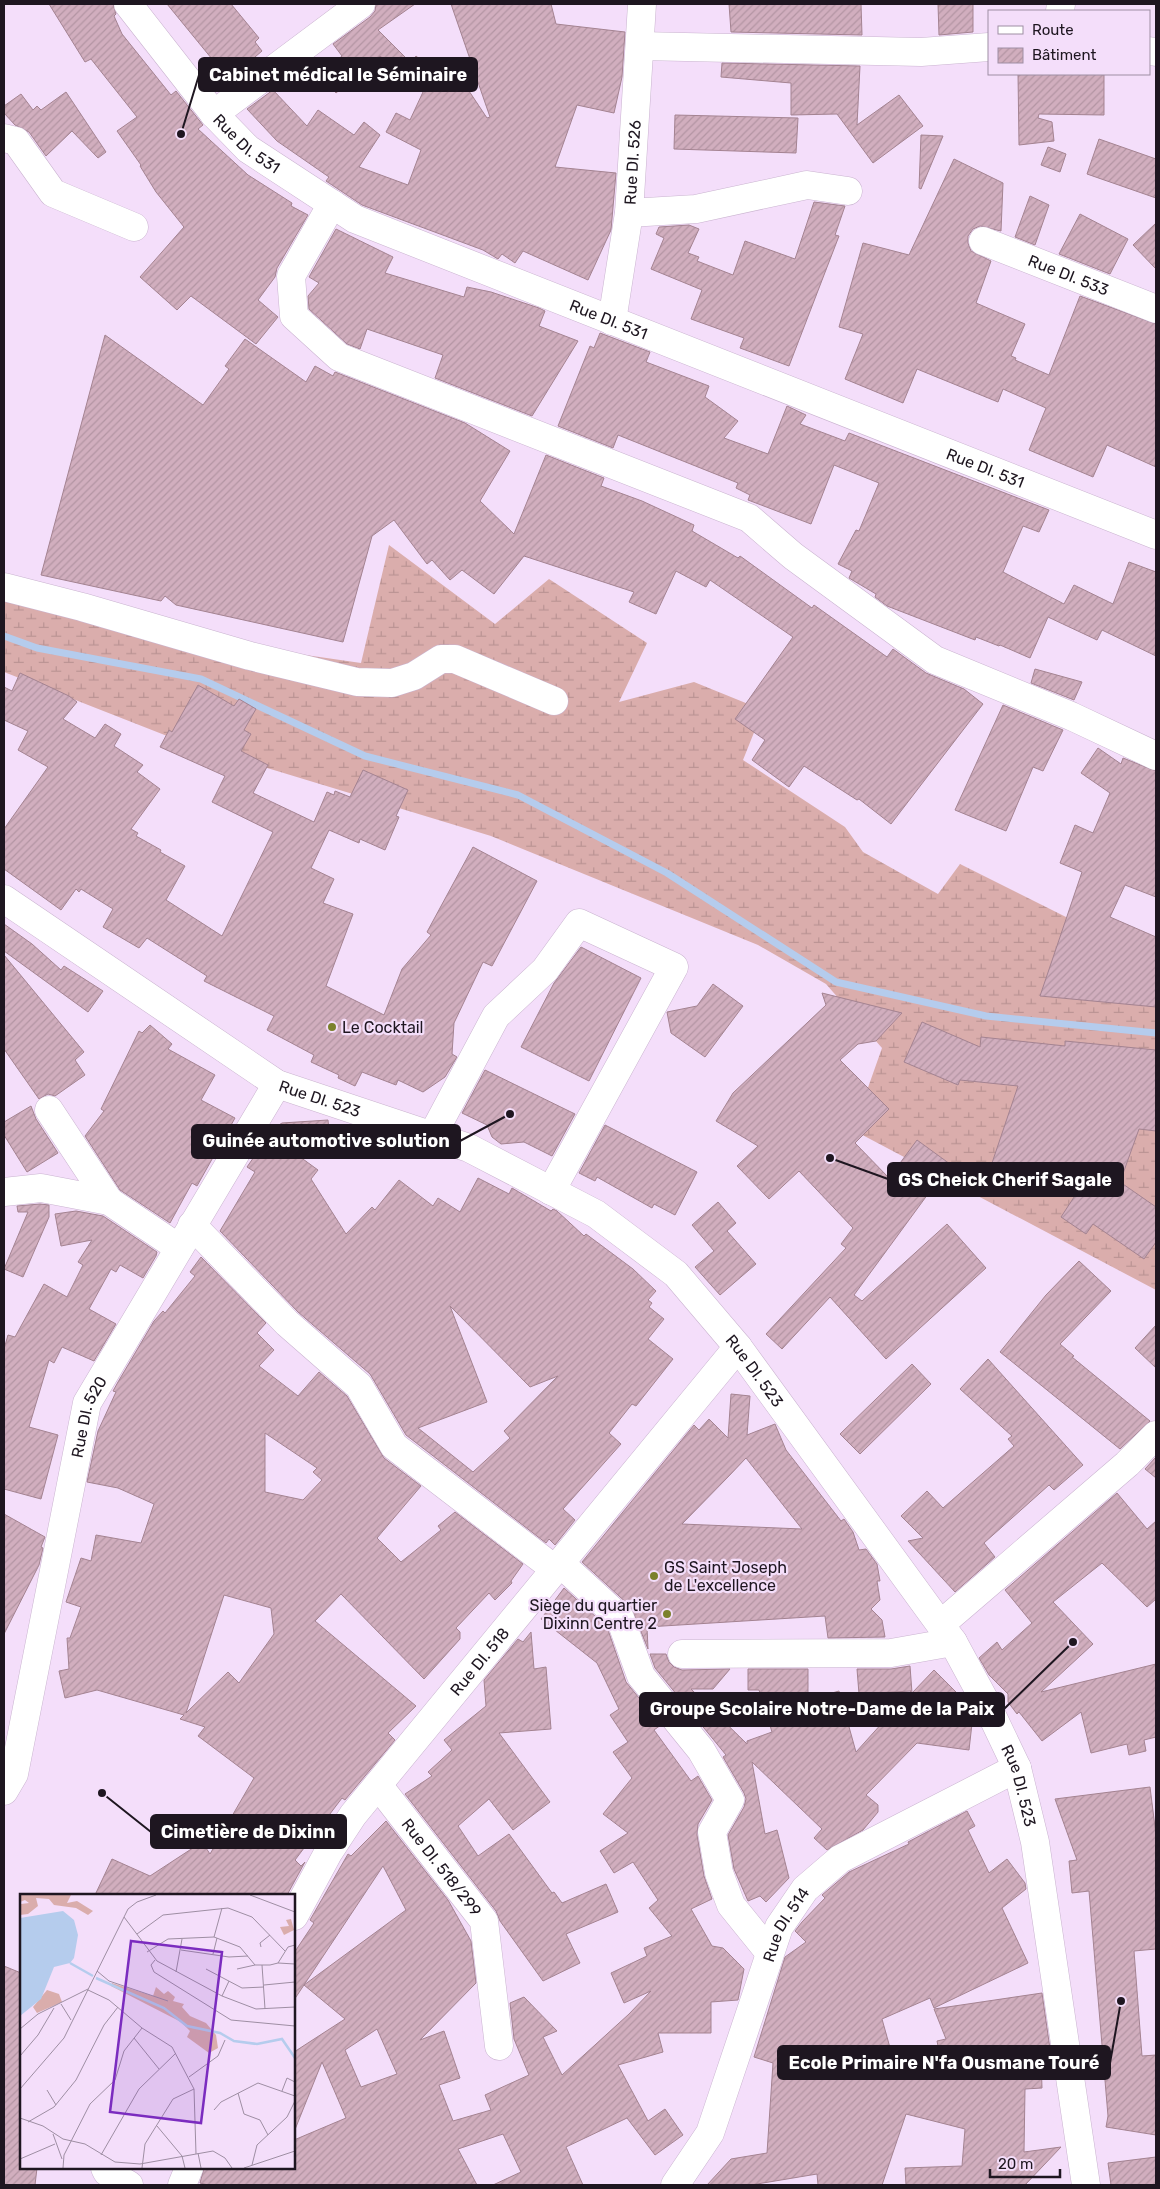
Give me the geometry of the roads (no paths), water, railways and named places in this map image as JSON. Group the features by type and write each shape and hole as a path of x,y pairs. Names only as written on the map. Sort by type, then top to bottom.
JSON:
{"street":[{"name":"Rue DI. 531","path":"128,4 214,114 248,149 355,219 1156,534"},
{"path":"214,114 361,4"},
{"name":"Rue DI. 526","path":"612,321 629,213 642,4"},
{"path":"640,46 921,52 988,47"},
{"path":"4,138 16,141 53,193 134,226"},
{"path":"629,213 696,209 806,185 848,190"},
{"path":"332,204 291,276 294,316 339,357 749,518 793,556 935,660 1071,716 1156,756"},
{"name":"Rue DI. 533","path":"983,241 1156,309"},
{"path":"4,587 82,607 250,656 356,682 392,683 414,676 441,659 455,659 554,701"},
{"name":"Rue DI. 523","path":"4,899 277,1084 433,1134 469,1148 596,1214 676,1274 738,1347 947,1633 986,1703 1017,1768 1035,1842 1086,2185"},
{"path":"433,1134 496,1016 545,970 579,923 674,967 552,1191"},
{"name":"Rue DI. 520","path":"4,1791 14,1774 87,1403 277,1084"},
{"path":"49,1110 109,1201 179,1248"},
{"path":"4,1192 41,1188 109,1201"},
{"path":"192,1225 287,1323 359,1386 394,1446 558,1567 620,1618 642,1676 701,1750 730,1800 712,1832 719,1873 731,1905 769,1952"},
{"name":"Rue DI. 518","path":"295,1914 328,1853 353,1815 738,1347"},
{"path":"682,1654 891,1654 947,1633 1156,1435"},
{"name":"Rue DI. 514","path":"675,2185 710,2133 769,1952 779,1927 805,1889 840,1859 1017,1768"},
{"name":"Rue DI. 518/299","path":"378,1785 484,1922 499,2046"},
{"path":"106,2169 107,2172 129,2185"},
{"path":"182,2185 189,2169"}],"waterway":[{"path":"4,636 37,648 201,679 365,756 518,795 667,873 836,982 986,1016 1156,1033"}],"place":[{"name":"Cabinet médical le Séminaire","path":"181,134"},
{"name":"Le Cocktail","path":"332,1027"},
{"name":"Guinée automotive solution","path":"510,1114"},
{"name":"GS Cheick Cherif Sagale","path":"830,1158"},
{"name":"GS Saint Joseph de L'excellence","path":"654,1576"},
{"name":"Siège du quartier Dixinn Centre 2","path":"667,1614"},
{"name":"Groupe Scolaire Notre-Dame de la Paix","path":"1073,1642"},
{"name":"Cimetière de Dixinn","path":"102,1793"},
{"name":"Ecole Primaire N'fa Ousmane Touré","path":"1121,2001"}]}
